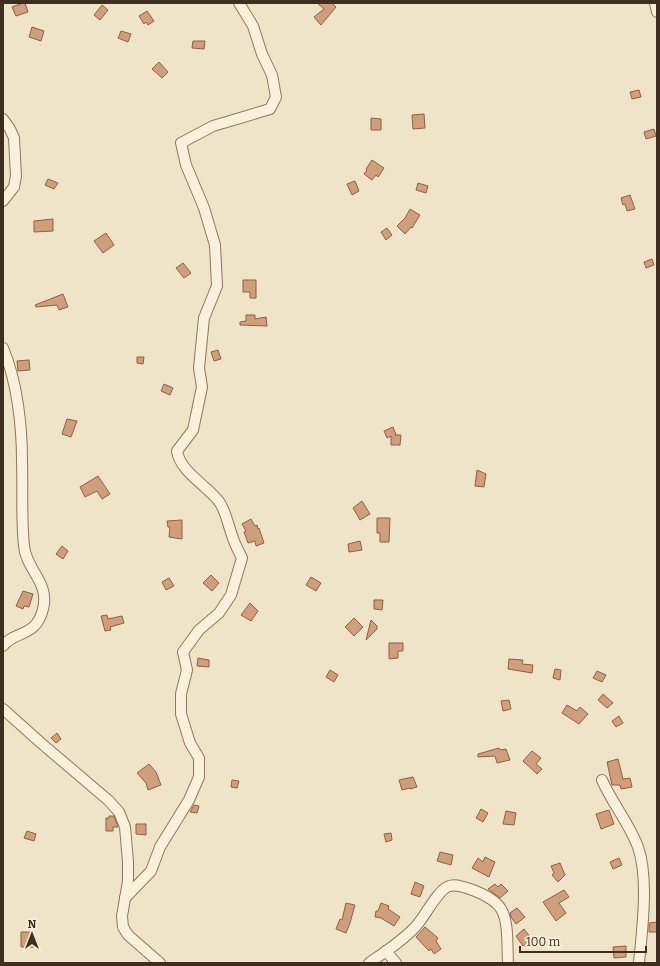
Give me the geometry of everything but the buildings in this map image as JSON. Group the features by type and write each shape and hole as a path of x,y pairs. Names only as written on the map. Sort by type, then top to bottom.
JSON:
{"street":[{"path":"125,898 151,871 160,847 189,800 199,777 199,758 190,743 181,714 181,694 187,670 183,652 199,630 219,613 231,595 242,558 220,503 185,469 178,459 177,451 193,430 202,387 199,368 204,318 217,286 215,245 204,208 186,165 181,143 213,126 270,109 276,97 272,75 262,54 253,26 239,3"},
{"path":"655,3 657,12"},
{"path":"3,119 14,138 16,176 14,186 3,201"},
{"path":"3,348 16,388 22,461 21,502 24,547 27,558 44,591 44,600 42,613 33,627 3,646"},
{"path":"3,709 111,802 119,812 125,827 128,862 128,881 122,920 123,926 126,933 160,963"},
{"path":"602,780 607,792 628,827 638,848 641,859 644,896 639,963"},
{"path":"369,963 410,933 444,889 450,885 456,885 481,894 500,907 505,922 508,963"},
{"path":"386,951 396,963"}]}
